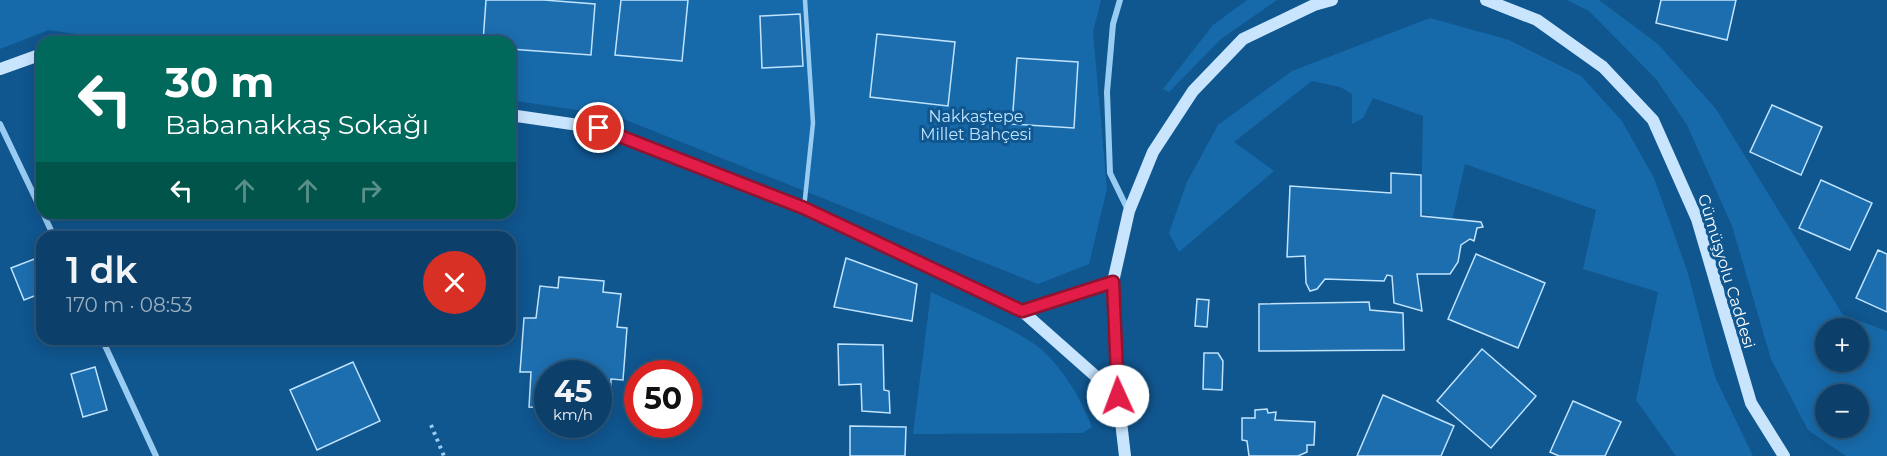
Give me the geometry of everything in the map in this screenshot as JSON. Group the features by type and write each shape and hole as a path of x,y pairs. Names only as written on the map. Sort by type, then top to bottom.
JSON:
{"main road":[{"path":"1125,456 1118,396 1113,282 1129,211 1153,152 1193,91 1243,39 1314,4 1332,0"},
{"name":"Gümüşyolu Caddesi","path":"1486,0 1537,20 1604,68 1653,120 1697,219 1751,404 1784,456"},
{"path":"0,69 36,56"},
{"path":"516,116 599,128 804,208 1022,311 1118,396"},
{"path":"1022,311 1113,282"}],"street":[{"path":"1120,0 1113,24 1107,92 1110,173 1129,211"},
{"path":"0,124 36,199"},
{"path":"105,345 156,456"}],"lane":[{"path":"804,208 813,123 805,0"}],"path":[{"path":"431,425 444,456"}],"green space":[{"name":"Nakkaştepe Millet Bahçesi","path":"0,0 1101,0 1093,32 1107,189 1089,264 1038,284 616,116 516,101 516,36 90,36 49,30 0,49"},
{"path":"1247,0 1277,0 1221,39 1169,92 1163,89 1213,25"},
{"path":"1567,0 1599,0 1658,44 1716,109 1843,315 1851,318 1815,318 1815,372 1869,372 1869,324 1887,331 1887,456 1846,456 1820,438 1869,438 1869,384 1815,384 1815,435 1808,430 1771,359 1732,226 1687,125 1656,79 1589,11"},
{"path":"1430,18 1509,40 1581,76 1622,121 1654,178 1687,270 1715,377 1753,456 1676,456 1636,400 1658,292 1583,269 1596,210 1465,164 1452,221 1421,213 1423,116 1373,98 1363,118 1352,124 1352,94 1340,87 1312,81 1234,142 1274,171 1179,252 1169,233 1187,182 1218,125 1292,71"},
{"path":"931,292 1004,327 1042,350 1072,386 1092,427 1082,433 913,434"}],"building":[{"path":"486,0 544,0 595,4 591,55 516,49 516,36 483,36"},
{"path":"621,0 688,0 682,61 615,55"},
{"path":"1661,0 1736,0 1727,40 1656,23"},
{"path":"800,14 803,66 762,68 760,16"},
{"path":"877,34 955,42 948,106 870,97"},
{"path":"1017,58 1078,62 1074,128 1012,124"},
{"path":"1772,105 1822,127 1801,175 1750,152"},
{"path":"1391,173 1421,175 1421,216 1481,222 1483,227 1477,228 1474,241 1470,239 1461,245 1458,262 1450,274 1417,274 1422,311 1394,303 1392,276 1387,275 1384,281 1325,279 1317,289 1310,291 1306,283 1305,256 1287,257 1290,186 1391,193"},
{"path":"1821,180 1872,203 1850,250 1799,228"},
{"path":"1878,250 1887,254 1887,312 1856,298"},
{"path":"1476,254 1545,283 1518,348 1448,319"},
{"path":"36,258 36,295 24,300 11,268"},
{"path":"846,258 917,284 912,321 834,307"},
{"path":"559,277 604,281 603,292 621,294 617,327 627,328 623,380 612,379 612,360 534,360 534,407 529,407 531,372 520,372 524,318 536,318 540,286 558,288"},
{"path":"1197,299 1209,300 1207,327 1195,326"},
{"path":"1369,302 1370,310 1403,313 1404,350 1259,351 1259,304"},
{"path":"838,344 883,345 884,390 889,391 890,413 862,411 861,384 839,385"},
{"path":"1482,349 1536,396 1491,448 1437,401"},
{"path":"1204,353 1218,353 1223,361 1222,390 1203,389"},
{"path":"353,362 380,421 317,450 290,390"},
{"path":"95,367 107,410 83,417 71,374"},
{"path":"1383,395 1454,426 1441,456 1357,456"},
{"path":"1573,401 1621,422 1605,456 1559,456 1550,452"},
{"path":"1267,409 1268,413 1276,412 1275,420 1315,422 1314,445 1307,445 1307,452 1298,456 1249,456 1247,441 1242,440 1242,418 1255,418 1255,410"},
{"path":"850,426 906,427 905,456 850,456"}],"route":[{"path":"599,128 804,208 1022,311 1113,282 1118,396"}]}
